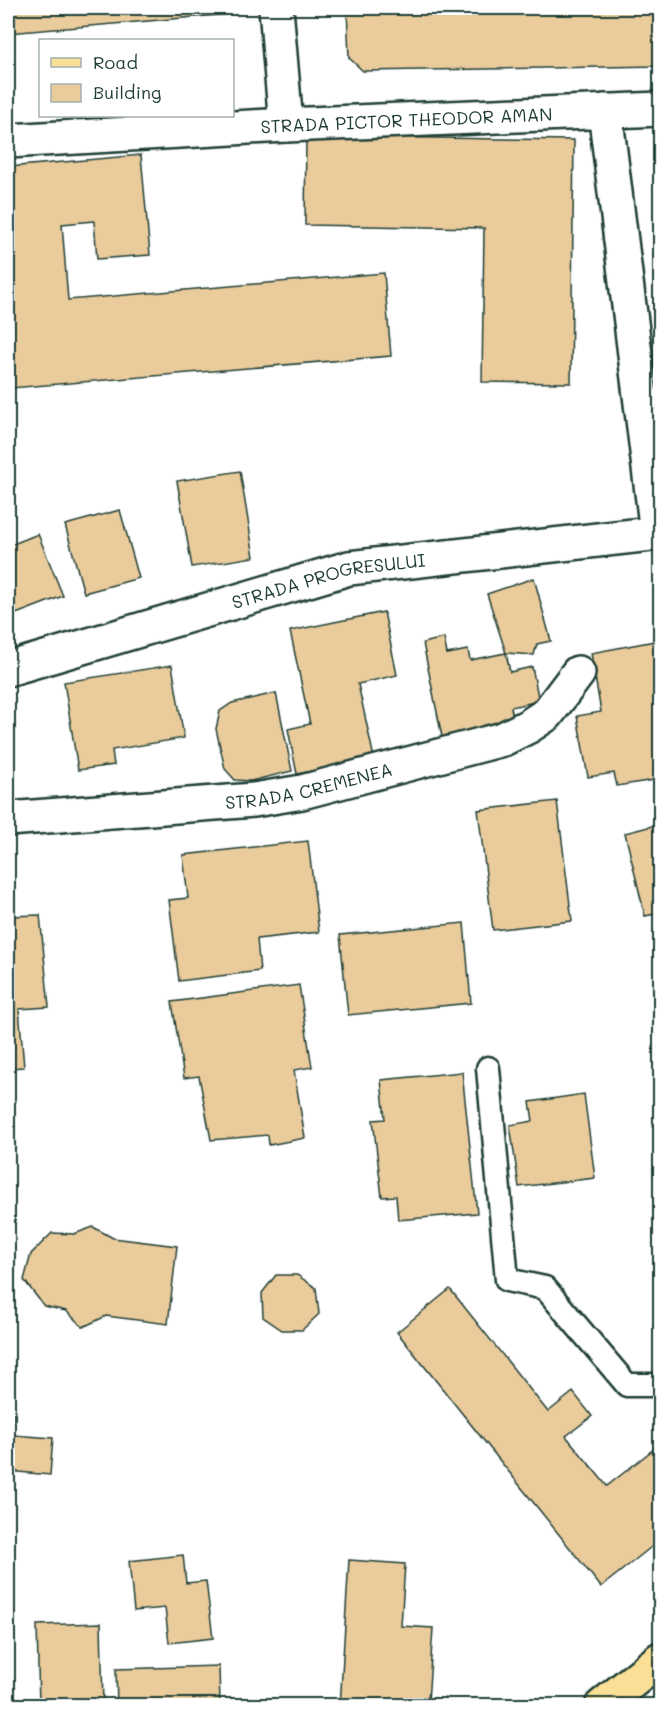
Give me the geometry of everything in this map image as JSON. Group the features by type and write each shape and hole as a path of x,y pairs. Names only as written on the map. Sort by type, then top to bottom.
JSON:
{"main road":[{"path":"602,1706 660,1659"}],"street":[{"path":"276,8 286,125"},
{"name":"STRADA PICTOR THEODOR AMAN","path":"8,141 286,125 660,110"},
{"name":"STRADA PROGRESULUI","path":"8,669 349,568 658,533 604,111"},
{"name":"STRADA CREMENEA","path":"8,819 233,802 302,792 503,739 547,714 578,673"}],"lane":[{"path":"488,1068 507,1280 545,1288 627,1385 660,1385"}],"building":[{"path":"8,8 241,8 242,13 8,33"},
{"path":"347,8 660,8 660,66 363,71 349,58"},
{"path":"658,133 660,133 660,220"},
{"path":"306,136 574,140 571,383 482,382 484,228 305,225"},
{"path":"141,155 150,255 97,259 94,221 62,224 68,300 384,273 391,356 11,388 8,348 8,167"},
{"path":"240,471 254,557 192,567 177,481"},
{"path":"120,510 139,578 84,593 65,525"},
{"path":"38,534 63,596 16,614 8,592 8,546"},
{"path":"534,578 551,641 537,644 534,655 506,653 487,594"},
{"path":"384,612 397,675 358,684 374,758 297,774 288,729 310,724 290,631"},
{"path":"444,638 447,654 468,650 470,660 506,653 510,672 532,667 539,701 511,707 514,723 442,737 423,643"},
{"path":"660,640 660,779 617,786 614,773 588,777 577,716 601,712 591,653"},
{"path":"172,665 184,738 112,750 114,765 78,770 64,682"},
{"path":"276,693 292,771 251,781 235,780 225,769 216,729 220,711 232,703"},
{"path":"8,745 11,784 8,784"},
{"path":"557,801 572,921 493,930 478,810"},
{"path":"660,824 660,913 645,916 625,833"},
{"path":"308,841 319,932 257,939 260,971 179,981 169,900 188,898 183,855"},
{"path":"40,915 49,1007 19,1009 24,1067 8,1068 8,916"},
{"path":"464,923 471,1003 348,1015 340,935"},
{"path":"299,985 312,1067 294,1070 305,1138 269,1145 268,1135 211,1140 199,1076 184,1078 172,1002"},
{"path":"462,1072 477,1213 398,1220 396,1196 382,1197 373,1120 385,1119 381,1080"},
{"path":"584,1094 595,1178 519,1187 510,1125 533,1121 530,1102"},
{"path":"93,1227 113,1238 177,1246 168,1324 106,1316 83,1327 66,1311 44,1306 24,1280 31,1254 52,1233 74,1234"},
{"path":"276,1275 297,1275 316,1288 319,1314 302,1330 282,1330 263,1317 262,1293"},
{"path":"450,1289 548,1412 573,1392 592,1416 566,1436 607,1486 660,1444 660,1540 601,1587 397,1332"},
{"path":"8,1412 14,1413 8,1469"},
{"path":"12,1435 53,1438 50,1475 8,1471"},
{"path":"183,1555 186,1583 206,1581 213,1638 169,1643 165,1608 134,1611 129,1561"},
{"path":"349,1560 405,1564 401,1626 433,1628 428,1702 412,1701 412,1706 340,1706"},
{"path":"101,1623 103,1706 39,1706 37,1625"},
{"path":"219,1666 220,1706 117,1706 116,1669"},
{"path":"8,1690 21,1706 8,1706"}]}
